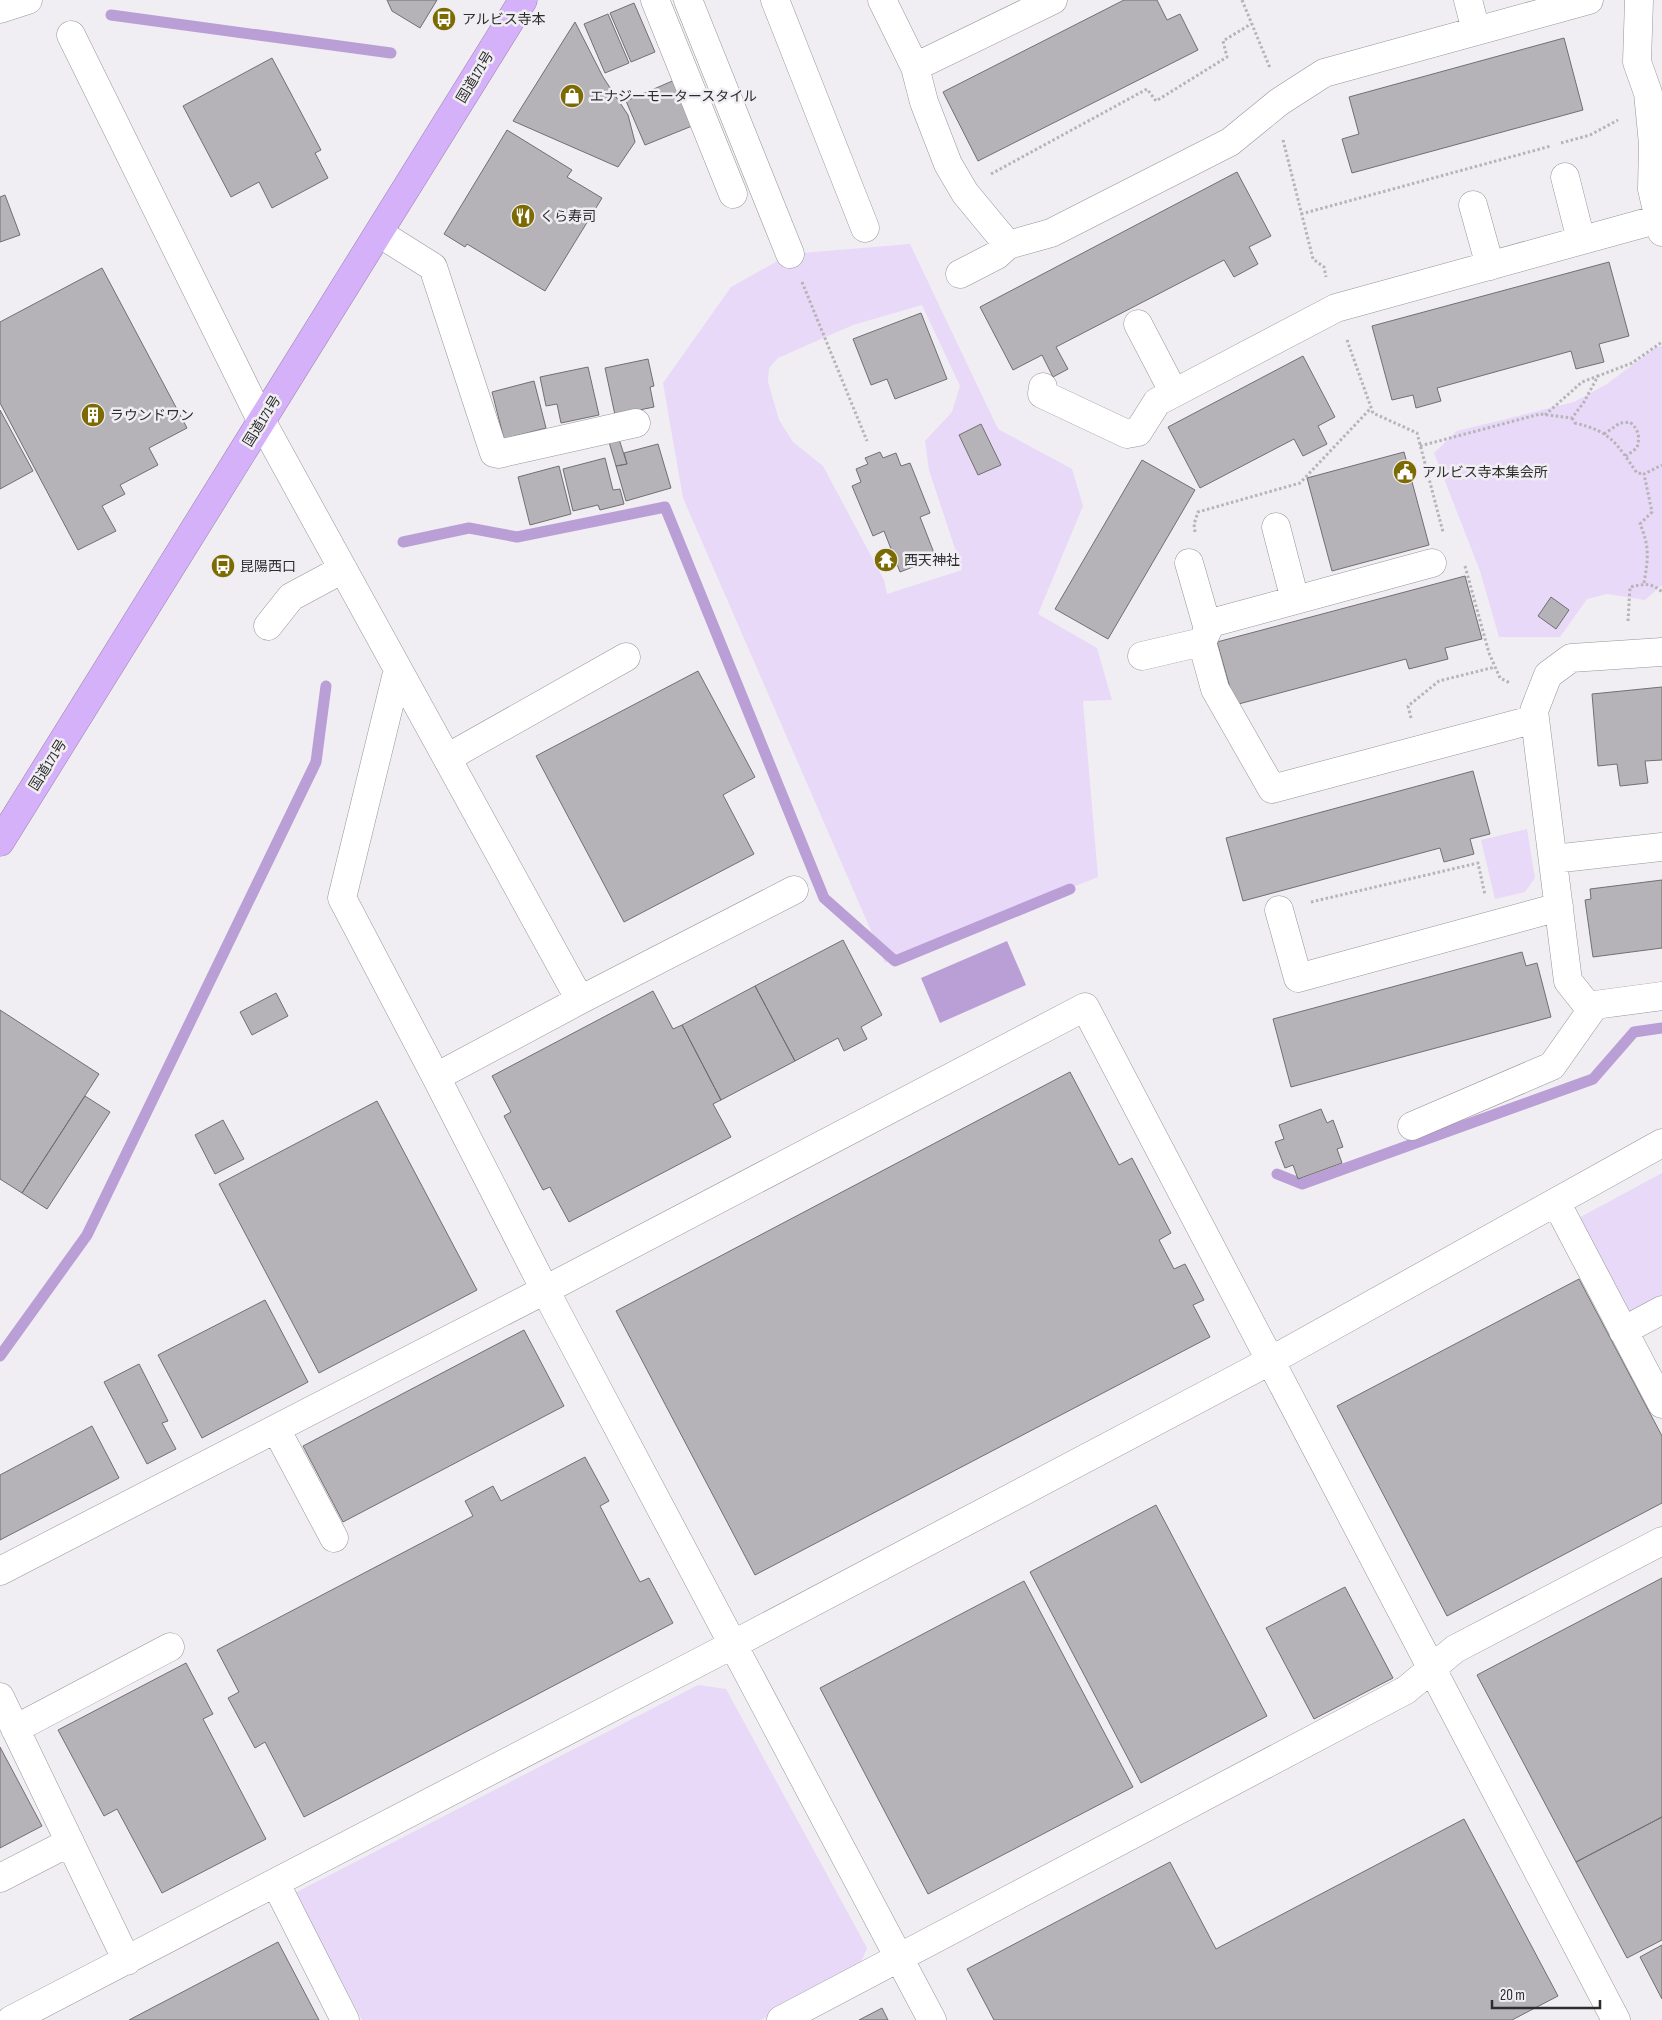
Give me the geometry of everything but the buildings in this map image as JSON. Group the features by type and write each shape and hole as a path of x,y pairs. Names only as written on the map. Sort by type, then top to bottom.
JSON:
{"highway":[{"name":"国道171号","path":"0,842 523,0"}],"street":[{"path":"0,9 28,0"},
{"path":"655,0 733,194"},
{"path":"688,0 790,254"},
{"path":"775,0 866,228"},
{"path":"882,0 915,67 924,102 944,155 964,189 1008,245"},
{"path":"915,67 1053,0"},
{"path":"1468,0 1476,31"},
{"path":"960,274 997,255 1008,245 1051,233 1230,142 1275,106 1324,73 1476,31 1561,4 1589,0"},
{"path":"1043,387 1042,394 1127,434 1138,432 1157,402 1336,308 1581,240 1660,225 1652,189 1653,96 1637,62 1639,0"},
{"path":"71,35 262,422 580,1000"},
{"path":"1565,177 1581,240"},
{"path":"1473,205 1490,266"},
{"path":"380,233 433,267 498,465 636,423"},
{"path":"1138,324 1174,393"},
{"path":"1276,527 1295,600"},
{"path":"1189,563 1215,689 1272,789 1420,750 1537,709"},
{"path":"1205,636 1210,623 1432,563"},
{"path":"268,626 291,597 343,569"},
{"path":"1142,656 1205,636"},
{"path":"1591,1010 1568,981 1558,907 1537,709 1548,674 1571,658 1662,652"},
{"path":"447,758 626,658"},
{"path":"398,669 342,898 545,1290 932,2020"},
{"path":"1553,859 1662,847"},
{"path":"436,1078 580,1000 794,890"},
{"path":"1279,910 1298,978 1558,907"},
{"path":"1412,1126 1552,1066 1595,1005 1662,996"},
{"path":"0,1572 545,1290 1084,1007 1616,2020"},
{"path":"11,2020 276,1884 1270,1361 1662,1143"},
{"path":"1556,1202 1662,1404"},
{"path":"1623,1331 1662,1310"},
{"path":"276,1429 334,1538"},
{"path":"781,2020 1406,1690 1455,1649 1662,1541"},
{"path":"15,1729 170,1647"},
{"path":"0,1697 127,1961"},
{"path":"0,1878 70,1842"},
{"path":"276,1884 345,2020"}],"path":[{"path":"1242,0 1273,75 1275,106 1312,259 1324,267 1336,308 1373,413 1417,433 1444,537"},
{"path":"964,189 1147,89 1156,100 1226,57 1223,41 1251,24"},
{"path":"1301,214 1590,135 1653,96"},
{"path":"790,254 867,441"},
{"path":"1544,415 1582,382 1632,363 1662,342"},
{"path":"1572,418 1584,402 1598,376 1601,376"},
{"path":"1189,563 1198,548 1194,524 1198,512 1300,482 1371,408"},
{"path":"1420,446 1540,414 1572,418"},
{"path":"1572,418 1575,423 1595,428 1610,437 1637,473 1644,474 1662,465"},
{"path":"1604,434 1620,423 1630,422 1636,428 1640,438 1637,448 1626,456"},
{"path":"1644,474 1652,512 1640,524 1647,539 1649,556 1644,584"},
{"path":"1464,561 1488,653 1494,667 1500,678 1537,709"},
{"path":"1628,619 1630,587 1644,584 1654,585 1662,592"},
{"path":"1420,750 1408,706 1439,681 1494,667"},
{"path":"1279,910 1478,863 1493,925"}],"shaded area":[{"name":"西天神社","path":"910,244 998,429 1072,469 1083,506 1038,614 1097,648 1112,700 1083,701 1098,877 885,963 683,498 663,383 731,287 790,254","holes":["922,305 960,386 952,412 925,441 929,470 962,570 887,594 884,580 823,466 793,442 779,420 768,382 769,368 778,358 853,325"]},
{"path":"1662,346 1662,585 1645,600 1607,594 1587,599 1560,637 1499,637 1480,571 1434,453 1457,431 1574,402 1607,384 1655,348"},
{"path":"1527,829 1535,878 1525,892 1495,899 1481,840"},
{"path":"1007,941 1026,985 940,1023 921,978"},
{"path":"1662,1173 1662,1300 1631,1317 1575,1220"},
{"path":"698,1685 726,1689 867,1948 859,1967 761,2020 362,2020 295,1893"}],"waterway":[{"path":"111,15 391,53"},
{"path":"403,542 469,528 517,537 665,507 824,898 895,961 1070,889"},
{"path":"0,1356 87,1235 316,762 326,686"},
{"path":"1277,1174 1302,1184 1593,1079 1634,1032 1662,1028"}],"place":[{"name":"アルビス寺本","path":"444,19"},
{"name":"エナジーモータースタイル","path":"572,96"},
{"name":"くら寿司","path":"523,216"},
{"name":"ラウンドワン","path":"93,415"},
{"name":"アルビス寺本集会所","path":"1405,472"},
{"name":"西天神社","path":"886,560"},
{"name":"昆陽西口","path":"223,566"}]}
